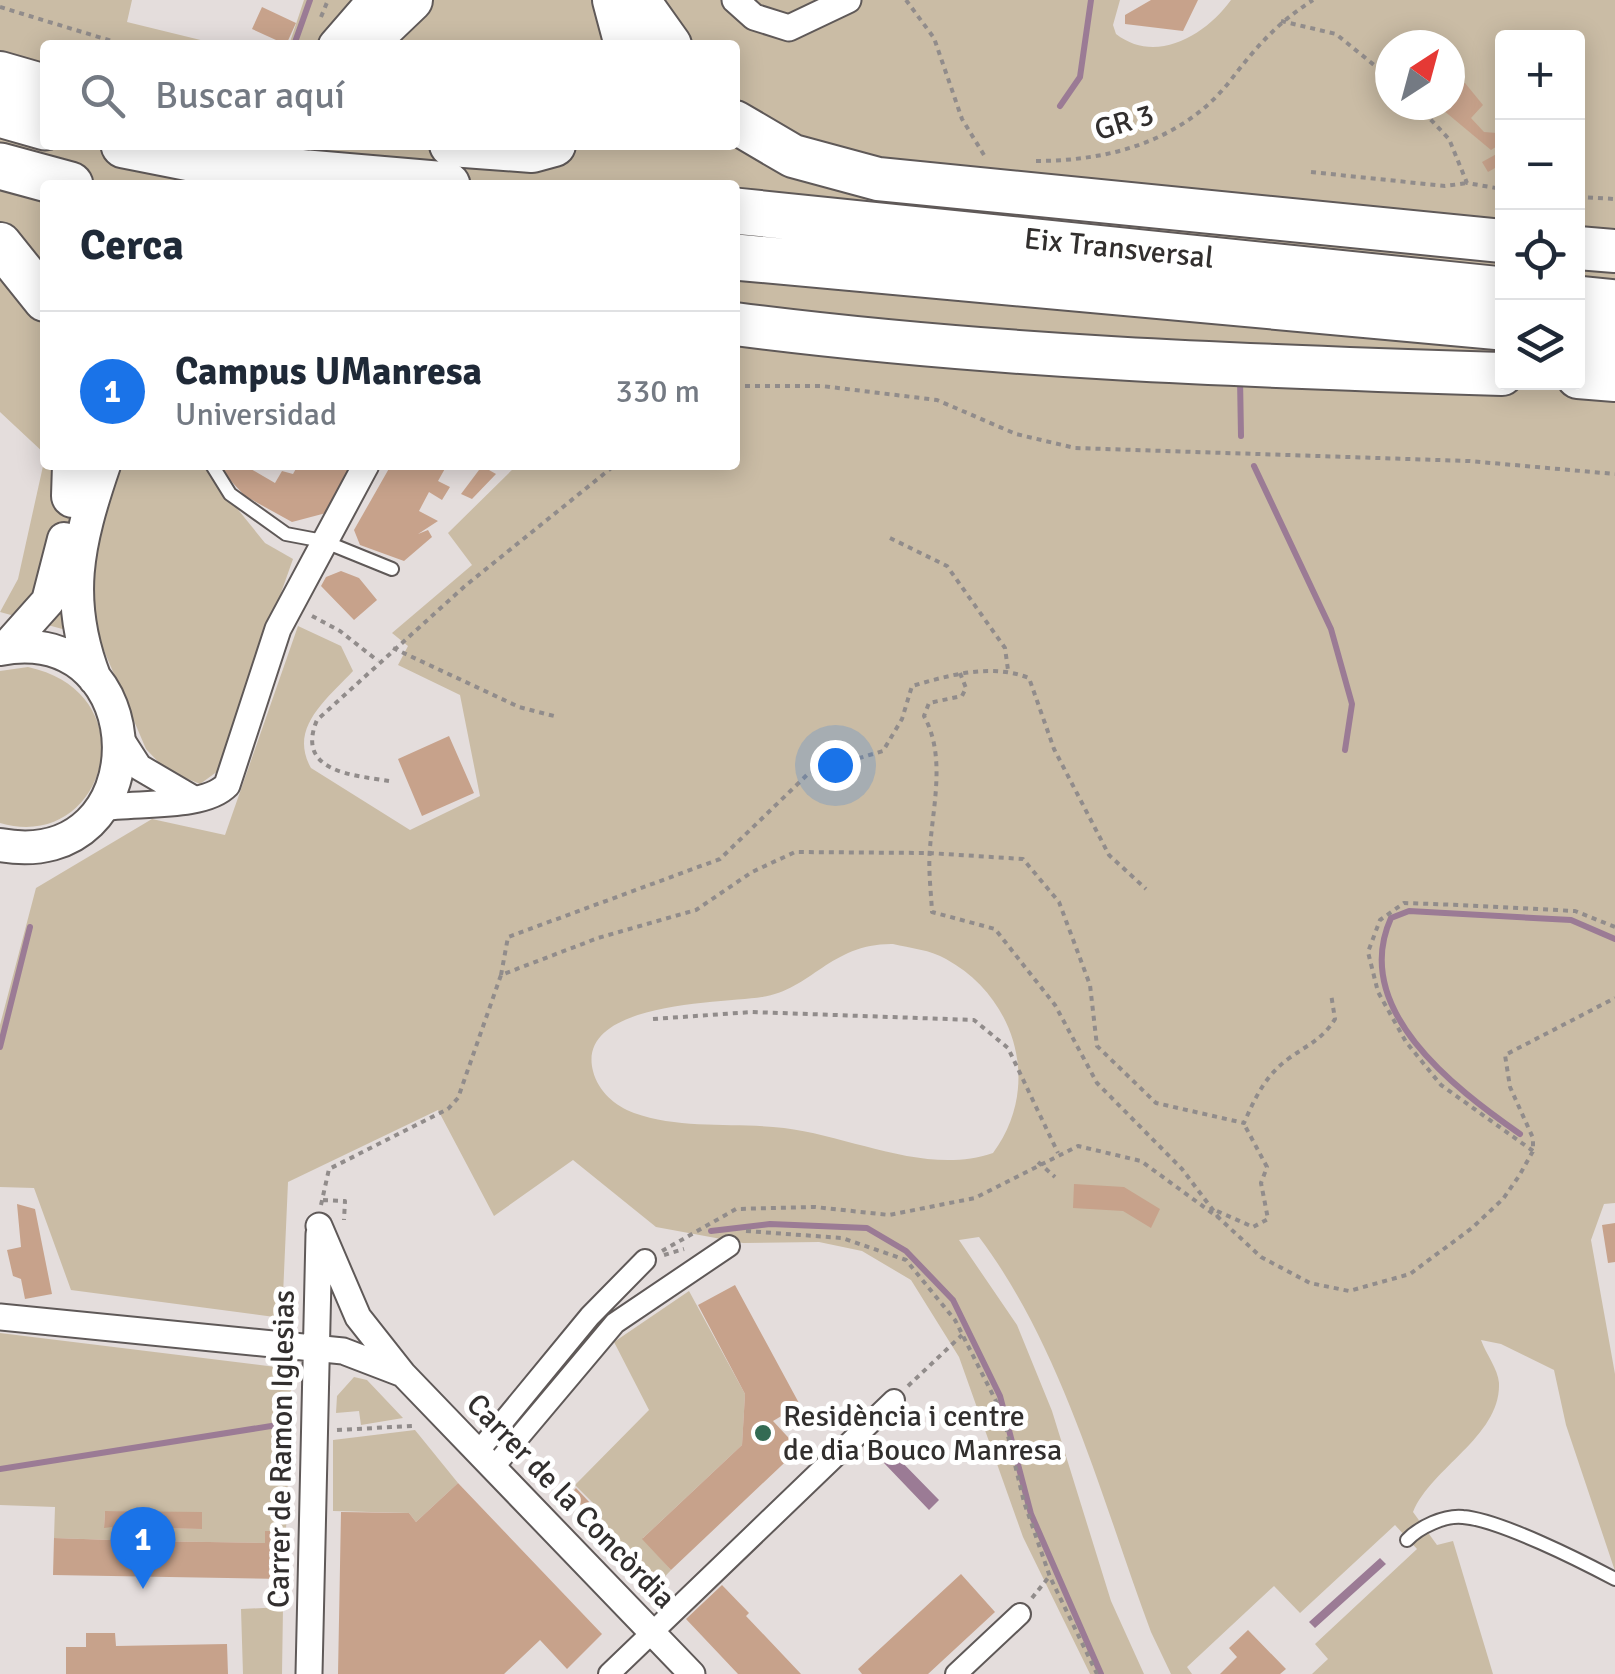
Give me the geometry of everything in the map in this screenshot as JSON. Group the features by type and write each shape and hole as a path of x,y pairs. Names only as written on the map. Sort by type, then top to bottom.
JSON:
{"highway":[{"path":"372,10 411,0"},
{"path":"614,0 625,40"},
{"path":"638,0 666,40"},
{"path":"0,73 40,85"},
{"path":"0,114 40,126"},
{"path":"740,125 794,156 878,179 1495,240"},
{"path":"149,150 210,162 291,162 413,180"},
{"path":"0,166 52,180"},
{"name":"Eix Transversal","path":"740,211 1309,266 1495,289"},
{"path":"0,244 40,294"},
{"path":"1585,249 1615,252"},
{"name":"Eix Transversal","path":"740,257 1495,326"},
{"path":"1309,266 1495,277"},
{"path":"1585,281 1615,283"},
{"path":"1585,300 1615,303"},
{"path":"740,325 894,345 1199,364 1495,374"},
{"path":"1585,335 1615,338"},
{"path":"1585,378 1615,380"}],"street":[{"path":"735,0 754,17 789,28 848,0"},
{"path":"340,40 372,10"},
{"path":"352,40 372,10"},
{"path":"267,180 291,162"},
{"path":"103,470 74,602 76,623 95,679 111,703 122,738 139,767 197,800"},
{"path":"101,808 210,799 228,786 278,630 363,470"},
{"path":"3,649 48,601 79,475"},
{"path":"3,649 49,651 95,679"},
{"path":"0,876 14,846 69,836 101,808 119,770 122,738"},
{"name":"Carrer de Ramon Iglesias","path":"309,1674 320,1226"},
{"name":"Carrer de la Concòrdia","path":"320,1226 358,1317 404,1374 692,1674"},
{"path":"486,1460 615,1323 731,1240"},
{"path":"486,1460 590,1316 645,1260"},
{"name":"Carrer de la Concòrdia","path":"0,1317 343,1351 404,1374"},
{"path":"609,1674 894,1400"},
{"path":"956,1674 1020,1614"}],"lane":[{"path":"215,470 230,494 286,534 324,541 392,569"},
{"path":"1407,1540 1418,1528 1462,1516 1565,1552 1615,1579"}],"path":[{"path":"906,0 934,38 962,120 987,160"},
{"name":"GR 3","path":"1022,160 1121,151 1160,138 1190,120 1281,20 1312,0"},
{"path":"0,7 109,40"},
{"path":"1281,20 1336,34 1375,66"},
{"path":"1431,120 1450,140 1467,184"},
{"path":"1311,172 1495,188"},
{"path":"1585,197 1615,199"},
{"path":"740,386 822,386 936,400 1016,434 1074,448 1469,462 1615,474"},
{"path":"389,781 332,771 320,764 312,743 317,720 393,648 610,470"},
{"path":"890,538 947,566 1004,648 1008,670"},
{"path":"290,605 340,631 378,661"},
{"path":"393,648 519,707 554,716"},
{"path":"320,1226 329,1169 448,1109 464,1086 502,975 508,937 720,859 809,773 883,751 902,719 912,686 960,673 1008,670 1029,678 1054,748 1109,855 1146,889"},
{"path":"502,975 598,938 696,910 752,872 795,852 929,852 1023,859 1059,902 1090,984 1098,1046 1156,1102 1244,1123 1267,1168 1261,1182 1268,1218 1253,1227 1217,1211 1097,1083 1056,1006 995,929 932,912 929,852 936,785 931,730 924,716 929,702 962,696 966,688 960,673"},
{"path":"1533,1151 1441,1085 1406,1042 1378,992 1368,952 1380,920 1404,903 1574,911 1615,928"},
{"path":"1244,1123 1262,1084 1287,1060 1322,1038 1335,1019 1331,994"},
{"path":"645,1260 736,1209 815,1207 889,1216 975,1198 1038,1162 1078,1146 1140,1161 1219,1218 1261,1257 1310,1283 1349,1291 1410,1274 1472,1228 1503,1199 1533,1151 1533,1138 1510,1087 1506,1055 1566,1020 1615,998"},
{"path":"653,1020 752,1012 974,1020 1008,1048 1058,1153"},
{"path":"1038,1162 1055,1176"},
{"path":"1217,1211 1219,1218"},
{"path":"731,1240 750,1230 842,1238 906,1260 962,1335 1003,1415 1024,1502 1050,1577 1097,1674"},
{"path":"645,1260 697,1245"},
{"path":"894,1400 962,1335"},
{"path":"332,1430 412,1426"},
{"path":"1020,1614 1050,1577"}],"shaded area":[{"path":"0,0 132,0 127,22 201,40 40,40 40,150 740,150 740,40 291,40 304,0 1120,0 1113,25 1116,34 1147,47 1179,42 1194,34 1231,0 1615,0 1615,1203 1604,1204 1591,1240 1615,1374 1615,1571 1566,1425 1554,1370 1501,1344 1481,1340 1498,1378 1497,1402 1478,1435 1435,1480 1413,1512 1437,1545 1453,1541 1493,1674 1312,1674 1328,1659 1315,1644 1417,1549 1395,1525 1300,1613 1274,1586 1187,1667 1192,1674 1171,1674 1151,1632 1058,1377 1035,1328 979,1237 959,1240 1017,1325 1052,1411 1111,1601 1144,1674 1090,1674 1023,1537 959,1357 911,1280 862,1251 819,1242 743,1243 656,1227 573,1160 494,1216 438,1110 288,1182 282,1318 71,1290 34,1188 0,1187 0,1025 36,888 152,819 225,835 298,626 341,646 353,671 322,703 307,727 305,753 311,768 410,830 480,796 460,695 398,665 408,646 392,633 472,565 448,533 512,470 740,470 740,180 40,180 40,449 0,412","holes":["893,944 927,951 970,976 990,996 1005,1020 1014,1046 1016,1100 1008,1127 993,1153 941,1160 784,1128 690,1124 652,1118 614,1102 595,1078 594,1048 606,1031 629,1018 656,1010 779,993 837,958 872,946"]},
{"path":"42,470 206,470 265,543 293,559 218,771 200,784 166,770 146,749 99,639 0,612 18,579"},
{"path":"28,667 66,683 90,707 101,736 100,767 87,794 66,816 36,826 0,823 0,671"},
{"path":"689,1291 745,1394 742,1445 643,1538 671,1570 657,1585 587,1511 593,1503 575,1485 649,1410 614,1342"},
{"path":"0,1333 292,1369 286,1531 266,1531 265,1543 145,1541 145,1528 202,1529 202,1513 105,1511 104,1527 112,1527 112,1540 54,1538 55,1507 0,1505"},
{"path":"354,1377 367,1380 403,1418 361,1425 359,1411 336,1413 337,1396"},
{"path":"415,1430 458,1483 416,1522 409,1513 333,1511 333,1440"},
{"path":"894,1454 939,1500 929,1510 884,1463"},
{"path":"1380,1558 1386,1564 1315,1628 1309,1622"},
{"path":"283,1607 282,1674 243,1674 241,1609"}],"building":[{"path":"1151,0 1198,0 1183,31 1125,24 1125,15"},
{"path":"262,7 296,23 288,40 276,40 252,29"},
{"path":"1465,83 1483,105 1471,118 1484,132 1495,133 1495,147 1491,150 1455,120 1465,120"},
{"path":"1495,155 1495,168 1488,172 1482,162"},
{"path":"221,470 253,470 275,483 282,471 293,474 295,470 350,470 326,513 292,522 245,496"},
{"path":"388,470 444,470 438,481 450,487 442,500 429,492 419,511 438,521 418,534 428,530 432,537 404,561 360,545 354,530"},
{"path":"479,470 496,474 472,499 461,494"},
{"path":"341,571 359,578 377,600 354,620 321,586 326,577"},
{"path":"449,736 474,793 422,816 398,759"},
{"path":"1074,1184 1124,1187 1160,1209 1151,1228 1123,1211 1073,1208"},
{"path":"17,1204 35,1209 52,1294 25,1299 21,1279 13,1276 7,1250 21,1247"},
{"path":"1615,1223 1615,1262 1608,1263 1602,1225"},
{"name":"Residència i centre de dia Bouco Manresa","path":"735,1285 800,1405 773,1421 799,1449 671,1570 642,1539 742,1445 745,1394 698,1305"},
{"path":"458,1483 602,1634 567,1669 540,1640 504,1674 338,1674 341,1512 409,1513 416,1522"},
{"path":"576,1488 591,1504 585,1509 570,1494"},
{"path":"105,1511 202,1512 202,1529 145,1528 145,1541 265,1543 265,1531 286,1531 285,1579 53,1575 54,1538 112,1540 112,1527 104,1528"},
{"path":"961,1574 995,1612 928,1674 862,1674 858,1669"},
{"path":"722,1585 801,1674 738,1674 686,1619"},
{"path":"1248,1630 1286,1669 1280,1674 1220,1674 1237,1657 1229,1648"},
{"path":"86,1633 115,1633 116,1646 227,1644 228,1674 66,1674 66,1647 86,1647"}],"waterway":[{"path":"296,40 310,0"},
{"path":"1060,106 1080,77 1091,0"},
{"path":"1240,378 1241,436"},
{"path":"1254,466 1331,629 1352,704 1345,750"},
{"path":"1520,1134 1439,1069 1396,1014 1385,984 1382,952 1391,918 1409,911 1571,920 1615,939"},
{"path":"0,1047 30,927"},
{"path":"711,1231 770,1224 867,1228 906,1251 953,1300 1000,1396 1031,1514 1101,1674"},
{"path":"0,1469 290,1423"}],"place":[{"name":"Residència i centre de dia Bouco Manresa","path":"763,1433"},
{"name":"Campus UManresa","path":"143,1589"}]}
